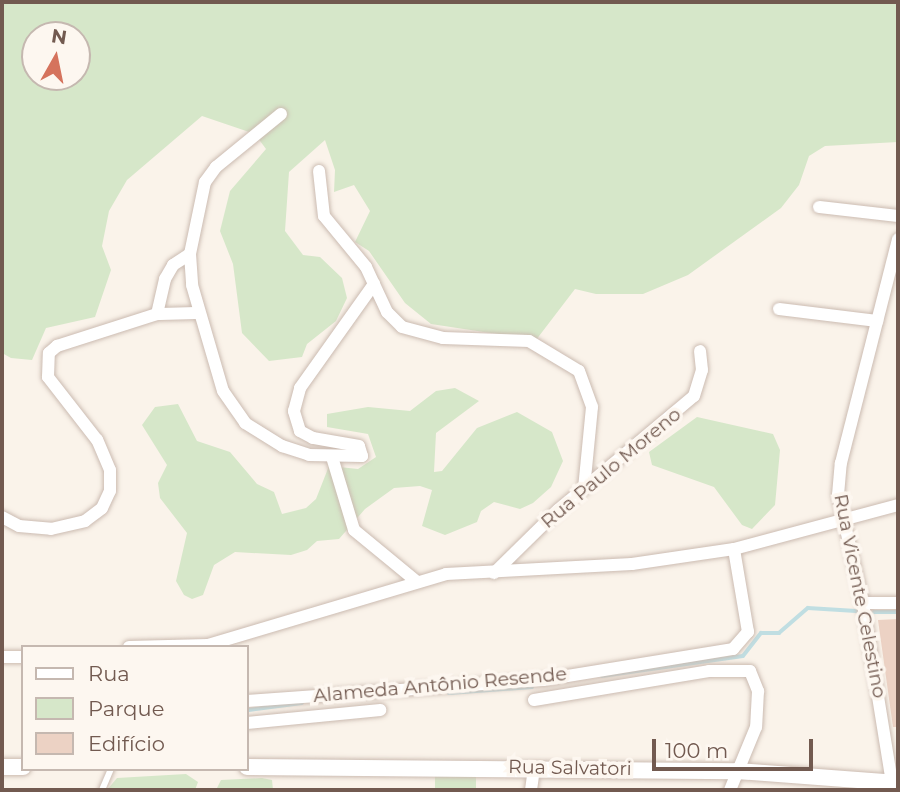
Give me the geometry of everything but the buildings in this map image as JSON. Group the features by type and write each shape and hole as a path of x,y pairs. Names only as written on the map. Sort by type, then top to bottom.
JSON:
{"street":[{"path":"281,114 216,167 205,183 190,254 199,313 223,391 245,423 282,446 354,460 363,453 359,446 313,438 300,431 294,411 300,388 374,284"},
{"path":"319,171 324,216 366,267 387,312 410,331 443,338 529,341 579,371 592,407 584,488"},
{"path":"819,208 898,216"},
{"name":"Rua Vicente Celestino","path":"895,786 863,603 838,495 841,463 898,239"},
{"path":"157,314 165,279 173,265 190,254"},
{"path":"779,309 877,321"},
{"path":"2,517 19,526 51,528 85,521 102,508 110,491 110,470 97,440 55,388 45,365 57,346 157,314 199,313"},
{"name":"Rua Paulo Moreno","path":"494,573 584,488 694,396 702,370 700,351"},
{"path":"332,457 354,530 362,541 416,581"},
{"path":"212,645 446,574 632,564 734,549 844,523 898,505"},
{"name":"Alameda Antônio Resende","path":"248,701 543,680 733,649 741,646 748,632 734,549"},
{"path":"863,603 898,603"},
{"path":"2,657 21,657"},
{"name":"Alameda Antônio Resende","path":"534,700 730,669 750,671 758,691 756,727 737,771"},
{"name":"Alameda Antônio Resende","path":"248,723 380,709"},
{"path":"2,768 21,767"},
{"name":"Rua Salvatori","path":"248,767 737,771 895,786"},
{"path":"531,790 534,769"},
{"path":"730,790 737,771"}],"lane":[{"path":"102,790 110,771"}],"green space":[{"path":"2,2 898,2 898,142 825,146 809,156 799,185 781,208 688,275 643,294 596,294 575,289 536,340 431,324 405,303 369,251 355,242 370,211 354,185 334,192 335,170 325,140 289,172 285,231 303,255 320,257 342,278 347,298 336,321 307,344 302,357 269,361 242,333 233,264 220,231 230,191 266,149 255,134 202,116 127,180 109,211 102,246 111,270 95,317 46,328 32,360 11,358 2,353"},
{"path":"455,388 479,401 436,433 434,472 442,471 477,428 517,412 552,432 563,461 551,487 533,503 520,509 494,502 481,511 477,522 445,535 422,526 432,490 420,486 394,488 365,509 339,539 317,541 307,550 291,555 235,552 214,565 203,595 192,599 184,595 176,581 187,533 160,498 158,483 167,465 142,425 155,407 178,404 197,441 230,452 257,484 274,492 282,514 306,508 316,499 329,466 358,469 376,457 368,434 327,427 327,414 368,407 410,411 436,391"},
{"path":"697,417 773,434 780,450 775,505 752,529 742,525 714,487 652,465 649,452"},
{"path":"186,774 198,782 195,790 107,790 117,778"},
{"path":"435,775 476,775 476,790 435,790"},
{"path":"221,780 272,780 273,790 216,790"}],"waterway":[{"path":"602,676 743,656 761,633 779,633 808,608 856,611"},
{"path":"874,612 898,612"},
{"path":"449,693 532,687"},
{"path":"249,710 302,703"}]}
